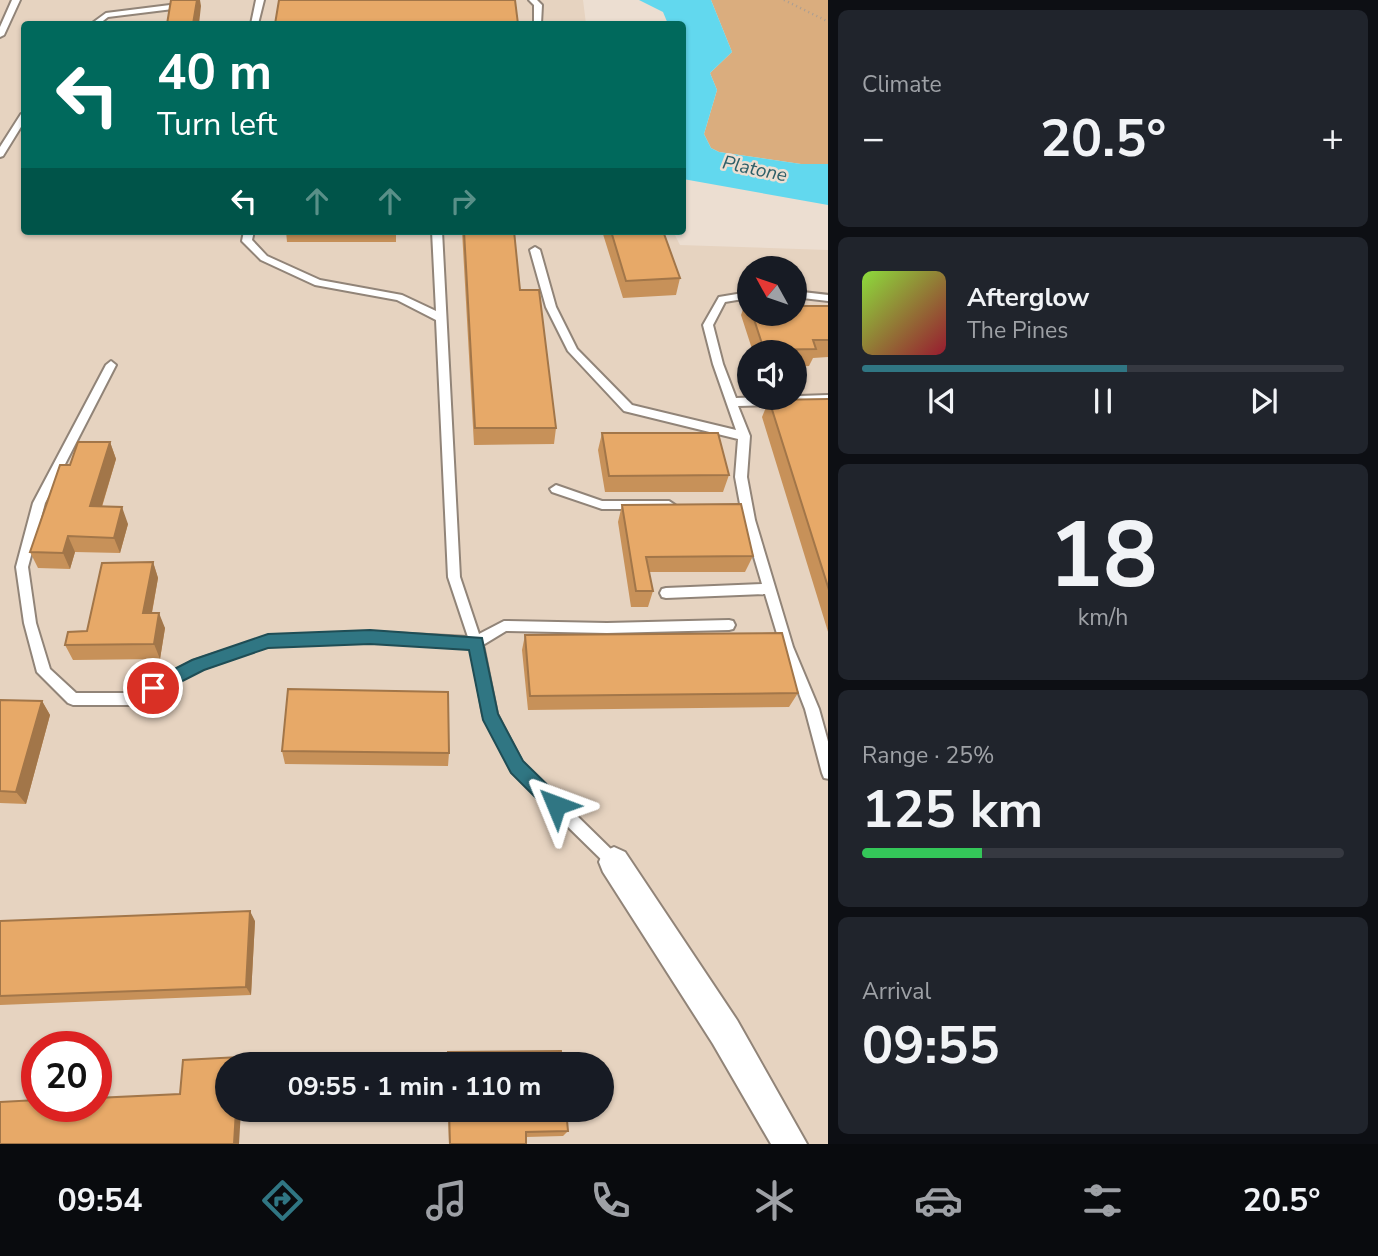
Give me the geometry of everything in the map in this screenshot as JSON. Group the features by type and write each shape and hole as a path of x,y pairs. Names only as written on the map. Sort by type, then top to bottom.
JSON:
{"street":[{"path":"614,862 725,1032 790,1144"}],"lane":[{"path":"1,32 16,0"},
{"path":"255,21 260,0"},
{"path":"533,0 538,5 538,21"},
{"path":"99,21 106,15 170,7"},
{"path":"0,155 21,122"},
{"path":"248,235 247,241 264,258 318,283 399,297 439,317"},
{"path":"437,235 439,317 454,577 476,643 490,715 517,767 614,862"},
{"path":"535,250 551,307 573,351 628,408 744,436"},
{"path":"807,296 828,298"},
{"path":"737,297 722,299 708,325 718,363 744,436 741,477 747,506 787,647 812,709 828,773"},
{"path":"111,365 39,503 22,567 30,623 44,672 73,699 131,699 198,665 268,641 370,637 476,643 504,626 607,628 729,625"},
{"path":"733,402 828,399"},
{"path":"556,489 602,505 681,505"},
{"path":"733,506 747,506"},
{"path":"666,593 770,589"}],"path":[{"path":"784,0 828,22"}],"shaded area":[{"path":"0,0 583,0 586,21 21,21 21,235 675,235 680,245 828,250 828,1144 0,1144"},
{"path":"711,0 828,0 828,164 801,164 719,152 711,148 704,134 717,90 710,73 732,52"}],"water":[{"name":"Platone","path":"639,0 711,0 732,52 710,73 717,90 704,134 711,148 719,152 801,164 828,164 828,205 686,180 686,21 667,21 663,12"}],"building":[{"path":"171,0 197,0 194,21 168,21"},
{"path":"279,0 515,0 518,21 276,21"},
{"path":"464,235 514,235 520,290 539,290 556,428 475,428"},
{"path":"612,235 664,235 680,278 626,281"},
{"path":"807,306 828,306 828,340 813,340 816,349 807,349 807,340 761,340 756,326 807,326"},
{"path":"807,399 828,399 828,587 772,410 807,410"},
{"path":"602,433 718,433 729,475 609,476"},
{"path":"78,442 110,442 90,506 122,507 114,538 68,536 63,553 30,552 60,465 70,465"},
{"path":"741,504 753,556 646,557 653,591 636,591 622,505"},
{"path":"153,562 143,613 159,613 154,644 65,645 68,632 87,631 102,563"},
{"path":"782,633 798,693 530,696 525,635"},
{"path":"288,689 448,692 449,753 282,751"},
{"path":"0,700 42,701 16,792 0,791"},
{"path":"250,911 246,987 0,996 0,921"},
{"path":"561,1051 561,1052 448,1052"},
{"path":"215,1058 215,1122 235,1122 234,1144 0,1144 0,1102 21,1101 21,1122 112,1122 112,1097 180,1094 183,1060"},
{"path":"449,1122 567,1122 568,1131 526,1132 526,1144 450,1144"}],"route":[{"path":"153,688 198,665 268,641 370,637 476,643 490,715 517,767 556,805"}]}
